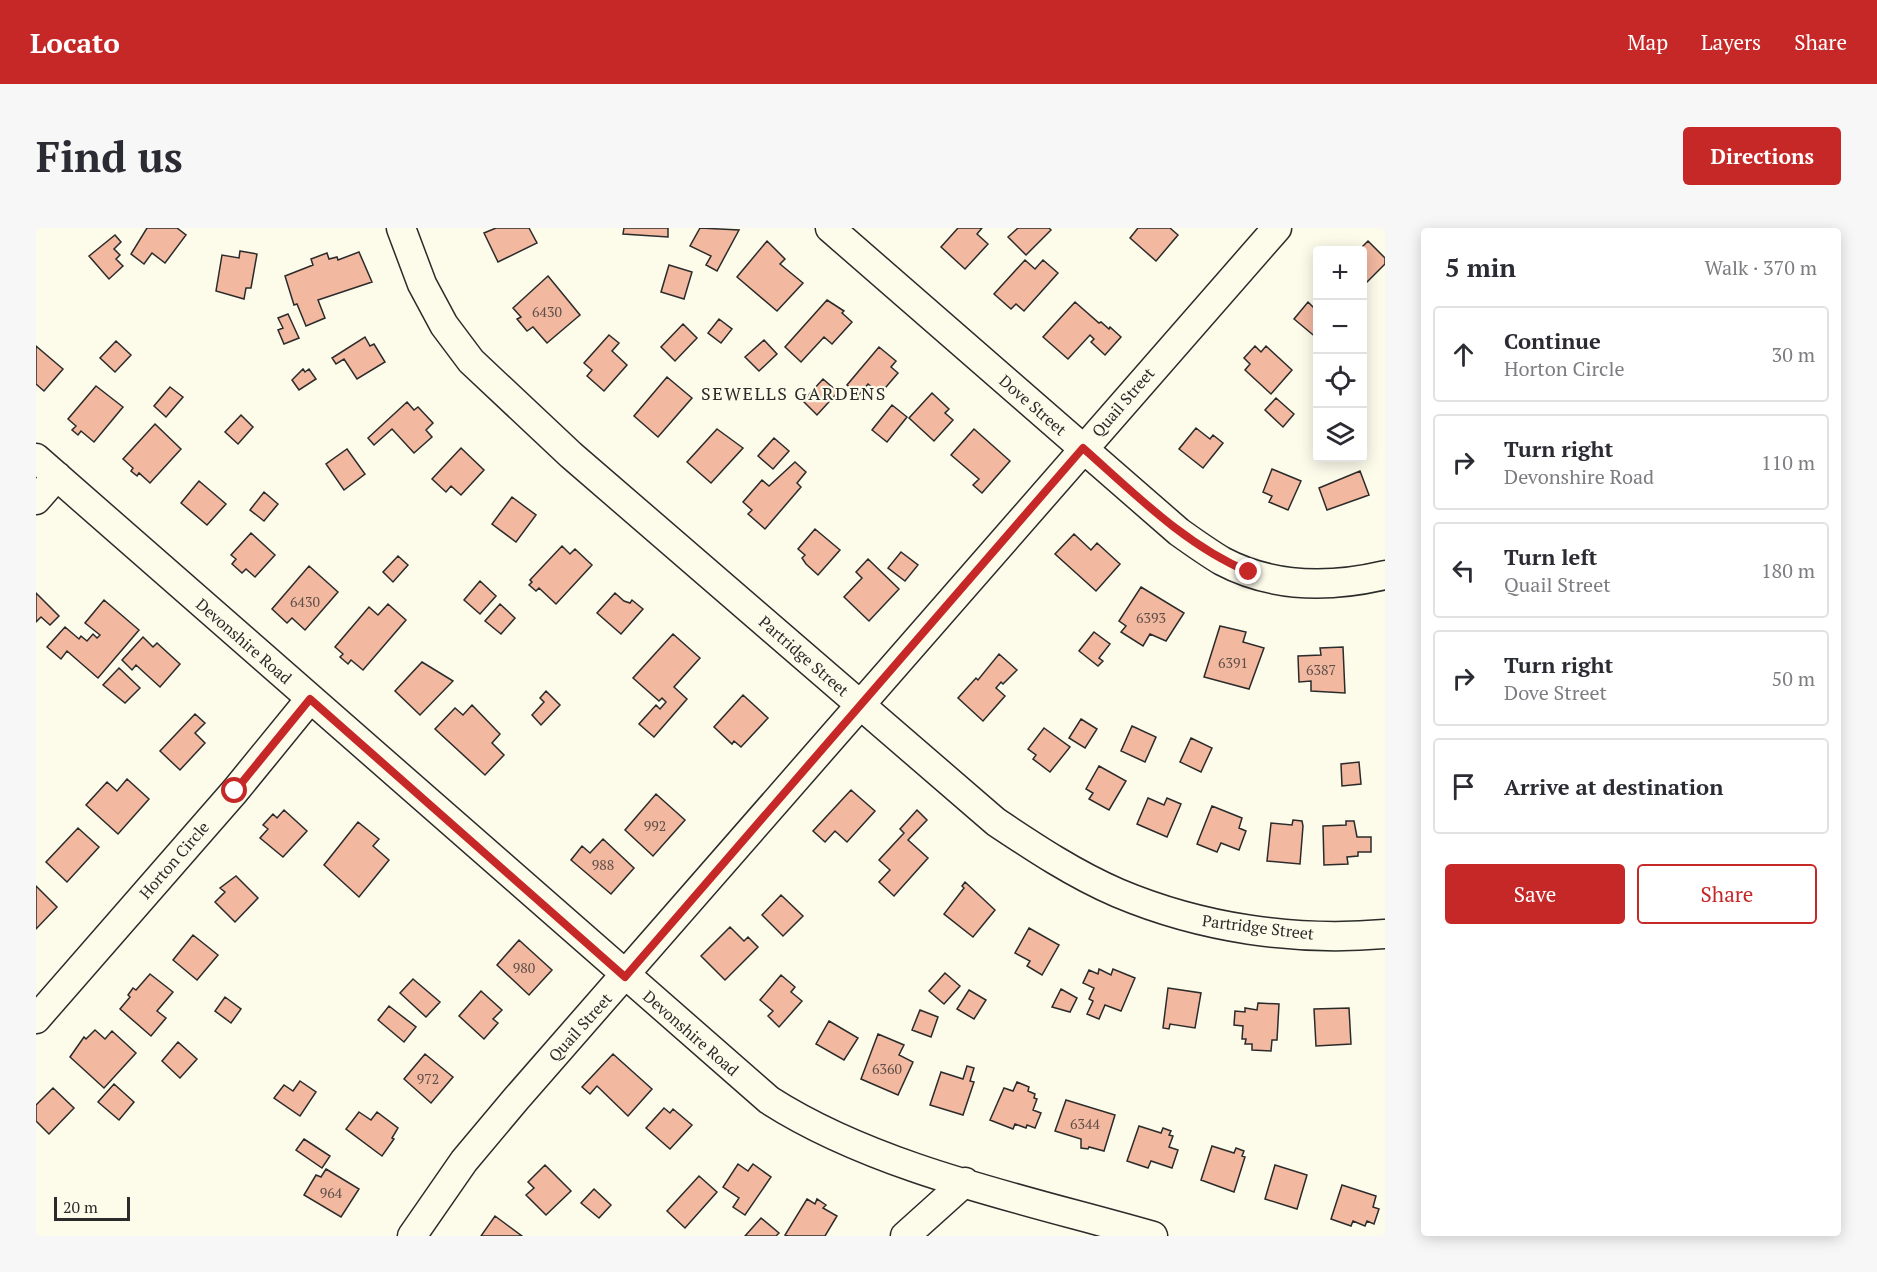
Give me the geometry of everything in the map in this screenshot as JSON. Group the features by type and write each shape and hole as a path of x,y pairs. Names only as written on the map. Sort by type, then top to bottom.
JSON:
{"street":[{"name":"Partridge Street","path":"401,228 422,284 444,325 471,361 572,455 996,822 1054,860 1117,892 1206,922 1270,932 1350,937 1385,934"},
{"name":"Dove Street","path":"830,228 1179,532 1222,561 1277,580 1313,585 1350,583 1385,575"},
{"name":"Quail Street","path":"412,1236 464,1161 1277,228"},
{"path":"36,500 46,467"},
{"name":"Devonshire Road","path":"46,467 625,977 769,1100 807,1124 848,1143 965,1182 1152,1236"},
{"name":"Horton Circle","path":"36,1019 235,791 310,699"},
{"path":"905,1236 965,1182"}],"building":[{"path":"147,228 177,228 186,235 165,263 152,253 144,264 131,254"},
{"path":"496,228 529,228 537,243 498,262 484,233"},
{"path":"624,228 668,228 668,237 623,234"},
{"path":"700,228 739,230 717,271 706,265 711,256 690,246"},
{"path":"958,228 982,228 977,234 988,244 965,269 941,247"},
{"path":"1018,228 1049,228 1051,230 1026,255 1008,237"},
{"path":"1138,228 1170,228 1178,235 1156,261 1130,238"},
{"path":"115,235 121,242 114,249 120,255 116,259 123,266 109,279 89,256"},
{"path":"767,241 785,259 780,264 803,283 777,311 737,277"},
{"path":"1368,241 1385,258 1385,264 1367,282 1367,246 1363,246"},
{"path":"240,251 257,254 251,288 246,288 244,299 216,291 222,255 239,258"},
{"path":"359,252 372,282 318,300 325,318 306,326 297,304 294,305 285,276 313,265 311,259 327,253 329,259 337,257 338,260"},
{"path":"1025,260 1035,269 1043,260 1058,273 1024,311 1016,304 1011,309 994,294"},
{"path":"669,265 692,272 684,299 661,292"},
{"path":"548,276 580,315 547,343 533,327 527,331 517,319 521,317 513,308"},
{"path":"827,300 844,311 842,313 852,322 832,344 824,337 801,362 785,347"},
{"path":"1075,302 1099,323 1101,322 1109,329 1110,327 1121,337 1105,355 1091,342 1094,339 1090,335 1068,359 1043,337"},
{"path":"1308,302 1313,307 1313,335 1294,319"},
{"path":"288,314 299,338 284,344 278,330 283,328 278,318"},
{"path":"719,319 732,329 721,343 708,333"},
{"path":"683,324 697,338 675,361 661,347"},
{"path":"609,335 619,343 612,351 627,365 604,391 587,376 592,370 584,363"},
{"path":"365,337 370,346 374,344 385,362 357,379 344,359 336,364 332,358"},
{"path":"764,340 777,354 759,371 745,357"},
{"path":"116,341 131,355 115,372 100,358"},
{"path":"36,346 63,369 44,391 36,384"},
{"path":"1255,346 1261,352 1266,346 1292,370 1271,394 1245,370 1250,364 1244,358"},
{"path":"879,347 896,361 891,367 898,373 880,394 868,384 859,395 847,385"},
{"path":"303,369 305,372 309,369 316,379 299,390 292,380"},
{"path":"667,377 692,398 658,437 634,416"},
{"path":"823,379 838,392 817,415 803,401"},
{"path":"96,386 123,407 94,442 81,431 78,435 72,430 76,426 68,419"},
{"path":"170,387 183,397 166,417 154,406"},
{"path":"932,393 949,409 945,413 953,420 934,441 909,418"},
{"path":"1276,398 1294,414 1283,427 1265,410"},
{"path":"407,402 414,410 418,407 433,423 426,430 432,437 414,453 392,429 374,445 368,438"},
{"path":"892,405 907,417 887,442 872,430"},
{"path":"241,415 253,427 238,444 225,432"},
{"path":"155,424 181,449 150,483 139,473 137,476 131,471 133,468 123,459"},
{"path":"1196,428 1210,439 1213,435 1223,443 1203,468 1179,449"},
{"path":"717,429 743,448 711,483 687,462"},
{"path":"974,429 1010,461 982,493 973,485 979,479 951,455"},
{"path":"774,438 789,451 773,469 758,456"},
{"path":"461,448 484,470 461,495 451,486 446,492 432,479"},
{"path":"347,449 365,474 344,490 326,464"},
{"path":"795,462 806,472 797,483 801,487 765,529 748,514 752,510 743,502 762,480 769,486"},
{"path":"1272,469 1301,481 1288,510 1269,502 1272,496 1263,492"},
{"path":"1360,471 1369,495 1327,510 1319,488"},
{"path":"199,481 226,504 207,525 181,503"},
{"path":"264,492 278,504 264,521 250,510"},
{"path":"512,497 536,515 516,542 492,524"},
{"path":"815,529 840,550 818,575 806,564 802,558 805,555 798,549"},
{"path":"251,533 275,555 255,577 246,569 242,573 232,564 236,559 231,555"},
{"path":"1074,534 1091,550 1097,543 1120,564 1096,591 1055,554"},
{"path":"562,546 570,554 575,549 592,565 556,604 539,588 536,591 529,585 532,582 530,580"},
{"path":"901,552 918,565 905,581 888,568"},
{"path":"398,556 408,565 393,582 383,572"},
{"path":"868,559 899,589 869,621 844,597 862,578 856,572"},
{"path":"309,566 338,592 305,630 292,618 287,623 272,609"},
{"path":"480,581 496,596 480,614 464,600"},
{"path":"1141,587 1184,613 1166,641 1150,634 1143,646 1121,632 1126,626 1119,621"},
{"path":"36,593 59,616 50,625 41,617 36,622"},
{"path":"615,593 624,601 630,603 632,600 643,609 621,634 597,613"},
{"path":"104,600 139,630 98,678 67,651 61,659 47,647 65,627 79,639 81,636 87,641 93,634 97,638 100,635 85,623"},
{"path":"388,604 406,620 363,670 351,660 348,664 340,657 343,654 335,647 369,607 378,615"},
{"path":"500,604 515,618 501,634 485,621"},
{"path":"1220,626 1246,632 1243,642 1264,648 1249,689 1204,677"},
{"path":"1094,632 1110,644 1099,658 1103,661 1098,666 1079,651"},
{"path":"673,634 700,658 674,687 687,699 654,737 639,724 656,705 660,709 666,702 662,698 659,701 633,678"},
{"path":"143,637 153,647 157,643 180,664 160,687 136,665 132,670 122,660"},
{"path":"1343,647 1345,693 1311,691 1311,681 1299,682 1298,656 1321,655 1320,648"},
{"path":"999,654 1017,670 996,688 1005,696 983,721 958,698 976,678 978,680"},
{"path":"422,662 453,681 420,715 395,691"},
{"path":"119,668 140,688 125,703 103,685"},
{"path":"546,691 560,705 541,725 532,715 544,702 540,698"},
{"path":"743,695 768,718 741,747 734,741 732,744 714,727"},
{"path":"472,705 500,734 492,743 504,755 485,775 435,729 455,708 463,715"},
{"path":"195,714 205,723 195,733 205,743 180,770 160,751"},
{"path":"1081,719 1097,729 1085,748 1069,738"},
{"path":"1132,726 1156,737 1145,762 1121,751"},
{"path":"1044,728 1070,747 1050,772 1033,759 1036,755 1028,749"},
{"path":"1191,738 1212,748 1201,772 1180,762"},
{"path":"1359,762 1361,784 1342,786 1341,764"},
{"path":"1099,766 1126,781 1109,810 1089,799 1093,793 1086,789"},
{"path":"127,779 149,799 118,834 86,805 107,782 117,791"},
{"path":"851,790 875,811 847,842 835,831 825,842 813,831"},
{"path":"656,794 685,820 653,856 625,830"},
{"path":"1148,798 1164,805 1167,798 1181,804 1167,837 1137,824"},
{"path":"1212,806 1242,818 1239,828 1246,831 1239,850 1221,843 1217,852 1197,844"},
{"path":"284,810 307,831 283,857 260,838 268,829 263,825 273,814 277,818"},
{"path":"917,810 927,820 908,840 928,858 894,896 879,882 890,870 879,860 904,833 900,829"},
{"path":"1293,820 1302,821 1303,826 1300,864 1267,861 1271,823 1292,825"},
{"path":"1346,821 1354,821 1357,837 1371,837 1371,852 1358,852 1358,856 1347,857 1348,864 1324,865 1323,826 1346,825"},
{"path":"358,822 379,839 373,846 389,860 359,897 324,865"},
{"path":"78,828 99,847 67,882 46,862"},
{"path":"603,839 634,868 611,894 571,860 582,846 590,853"},
{"path":"236,876 258,898 235,922 215,902 225,892 220,888"},
{"path":"965,882 995,910 973,937 944,914 964,888 962,886"},
{"path":"36,886 57,907 36,929"},
{"path":"781,895 803,916 783,936 762,915"},
{"path":"730,927 744,941 748,937 758,947 725,980 701,956"},
{"path":"1029,928 1059,945 1042,975 1027,966 1030,961 1015,953"},
{"path":"193,935 218,955 197,980 173,960"},
{"path":"519,940 552,970 529,995 497,965"},
{"path":"1099,969 1111,975 1113,969 1135,978 1121,1011 1105,1005 1099,1019 1087,1014 1093,1001 1089,999 1094,988 1083,983 1089,970 1098,974"},
{"path":"945,973 960,986 944,1004 929,991"},
{"path":"150,974 173,992 157,1011 166,1018 151,1036 120,1009 130,997 128,995 133,988 136,990"},
{"path":"781,975 795,987 791,992 802,1001 779,1027 768,1016 773,1011 760,1000"},
{"path":"413,979 440,1002 426,1017 400,993"},
{"path":"1168,988 1201,993 1195,1028 1170,1024 1169,1029 1163,1028"},
{"path":"1061,989 1077,998 1070,1012 1052,1007"},
{"path":"969,990 986,1000 974,1019 957,1009"},
{"path":"481,991 502,1010 493,1019 498,1023 484,1039 459,1016"},
{"path":"225,997 241,1009 231,1023 215,1011"},
{"path":"1258,1003 1279,1004 1277,1040 1272,1040 1271,1051 1252,1050 1252,1044 1245,1044 1246,1039 1242,1039 1243,1026 1234,1025 1235,1011 1245,1012 1245,1008 1257,1010"},
{"path":"389,1006 416,1027 404,1042 378,1020"},
{"path":"1349,1008 1351,1044 1316,1046 1314,1009"},
{"path":"920,1010 938,1017 931,1037 912,1030"},
{"path":"829,1021 858,1038 844,1060 816,1044"},
{"path":"95,1030 105,1039 112,1031 136,1053 104,1088 70,1057 84,1037 86,1039"},
{"path":"878,1034 904,1045 899,1055 913,1062 898,1095 861,1079"},
{"path":"178,1042 197,1059 180,1078 162,1061"},
{"path":"425,1054 453,1077 431,1103 404,1079"},
{"path":"613,1054 652,1089 628,1116 597,1086 590,1094 582,1087"},
{"path":"967,1066 974,1068 970,1081 974,1082 963,1115 930,1105 941,1072 963,1079"},
{"path":"300,1081 316,1092 300,1116 274,1098 284,1085 293,1091"},
{"path":"1017,1082 1029,1087 1028,1091 1035,1094 1034,1098 1037,1099 1033,1110 1041,1113 1035,1128 1015,1124 1013,1129 990,1120 1004,1088 1013,1091"},
{"path":"114,1084 134,1102 119,1120 98,1102"},
{"path":"53,1088 74,1108 49,1134 36,1121 36,1105"},
{"path":"1066,1100 1115,1115 1104,1151 1089,1147 1088,1149 1081,1148 1081,1139 1055,1131"},
{"path":"664,1108 670,1113 673,1109 692,1125 670,1149 646,1128"},
{"path":"359,1112 371,1120 377,1112 398,1128 392,1138 394,1139 382,1156 346,1129"},
{"path":"1139,1126 1161,1133 1163,1128 1171,1131 1169,1135 1173,1136 1169,1147 1178,1150 1172,1168 1151,1161 1148,1168 1127,1161"},
{"path":"304,1139 330,1156 322,1168 296,1150"},
{"path":"1212,1146 1234,1153 1236,1148 1244,1151 1242,1156 1245,1157 1234,1192 1201,1180"},
{"path":"738,1164 748,1171 753,1164 771,1177 745,1215 733,1207 739,1198 723,1187"},
{"path":"545,1165 571,1191 546,1215 526,1195 534,1188 528,1182"},
{"path":"1275,1165 1307,1175 1297,1209 1265,1199"},
{"path":"326,1169 359,1189 341,1217 304,1195 316,1175 321,1177"},
{"path":"699,1176 717,1192 685,1228 667,1211"},
{"path":"1342,1185 1376,1196 1373,1207 1379,1209 1374,1224 1367,1221 1365,1226 1353,1221 1351,1226 1331,1219"},
{"path":"594,1189 611,1205 599,1218 581,1203"},
{"path":"807,1199 815,1204 817,1199 826,1205 823,1208 837,1216 825,1236 785,1235"},
{"path":"495,1216 522,1236 481,1236"},
{"path":"761,1218 779,1233 776,1236 745,1236"}],"district":[{"name":"SEWELLS GARDENS","path":"794,393"}],"route":[{"path":"235,791 310,699 625,977 1083,448 1179,532 1222,561 1249,572"}]}
